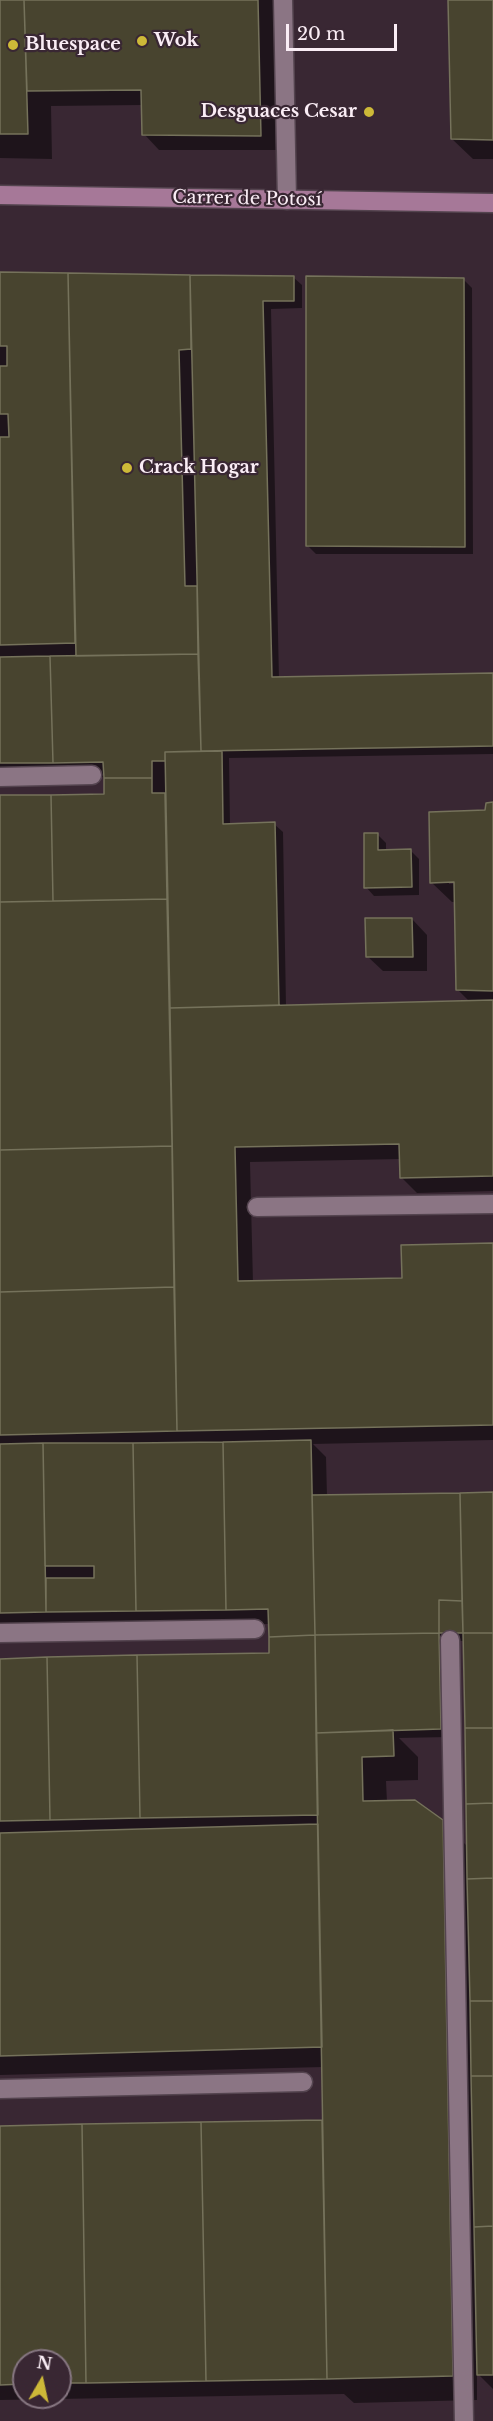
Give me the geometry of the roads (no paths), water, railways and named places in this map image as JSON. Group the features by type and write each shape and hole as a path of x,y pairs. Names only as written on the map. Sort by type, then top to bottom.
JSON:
{"street":[{"name":"Carrer de Potosí","path":"0,195 493,203"}],"lane":[{"path":"283,0 287,200"},
{"path":"0,777 92,775"},
{"path":"257,1207 493,1204"},
{"path":"0,1633 255,1629"},
{"path":"450,1640 464,2421"},
{"path":"0,2089 303,2082"}],"place":[{"name":"Wok","path":"142,41"},
{"name":"Bluespace","path":"13,45"},
{"name":"Desguaces Cesar","path":"369,112"},
{"name":"Crack Hogar","path":"127,468"}]}
